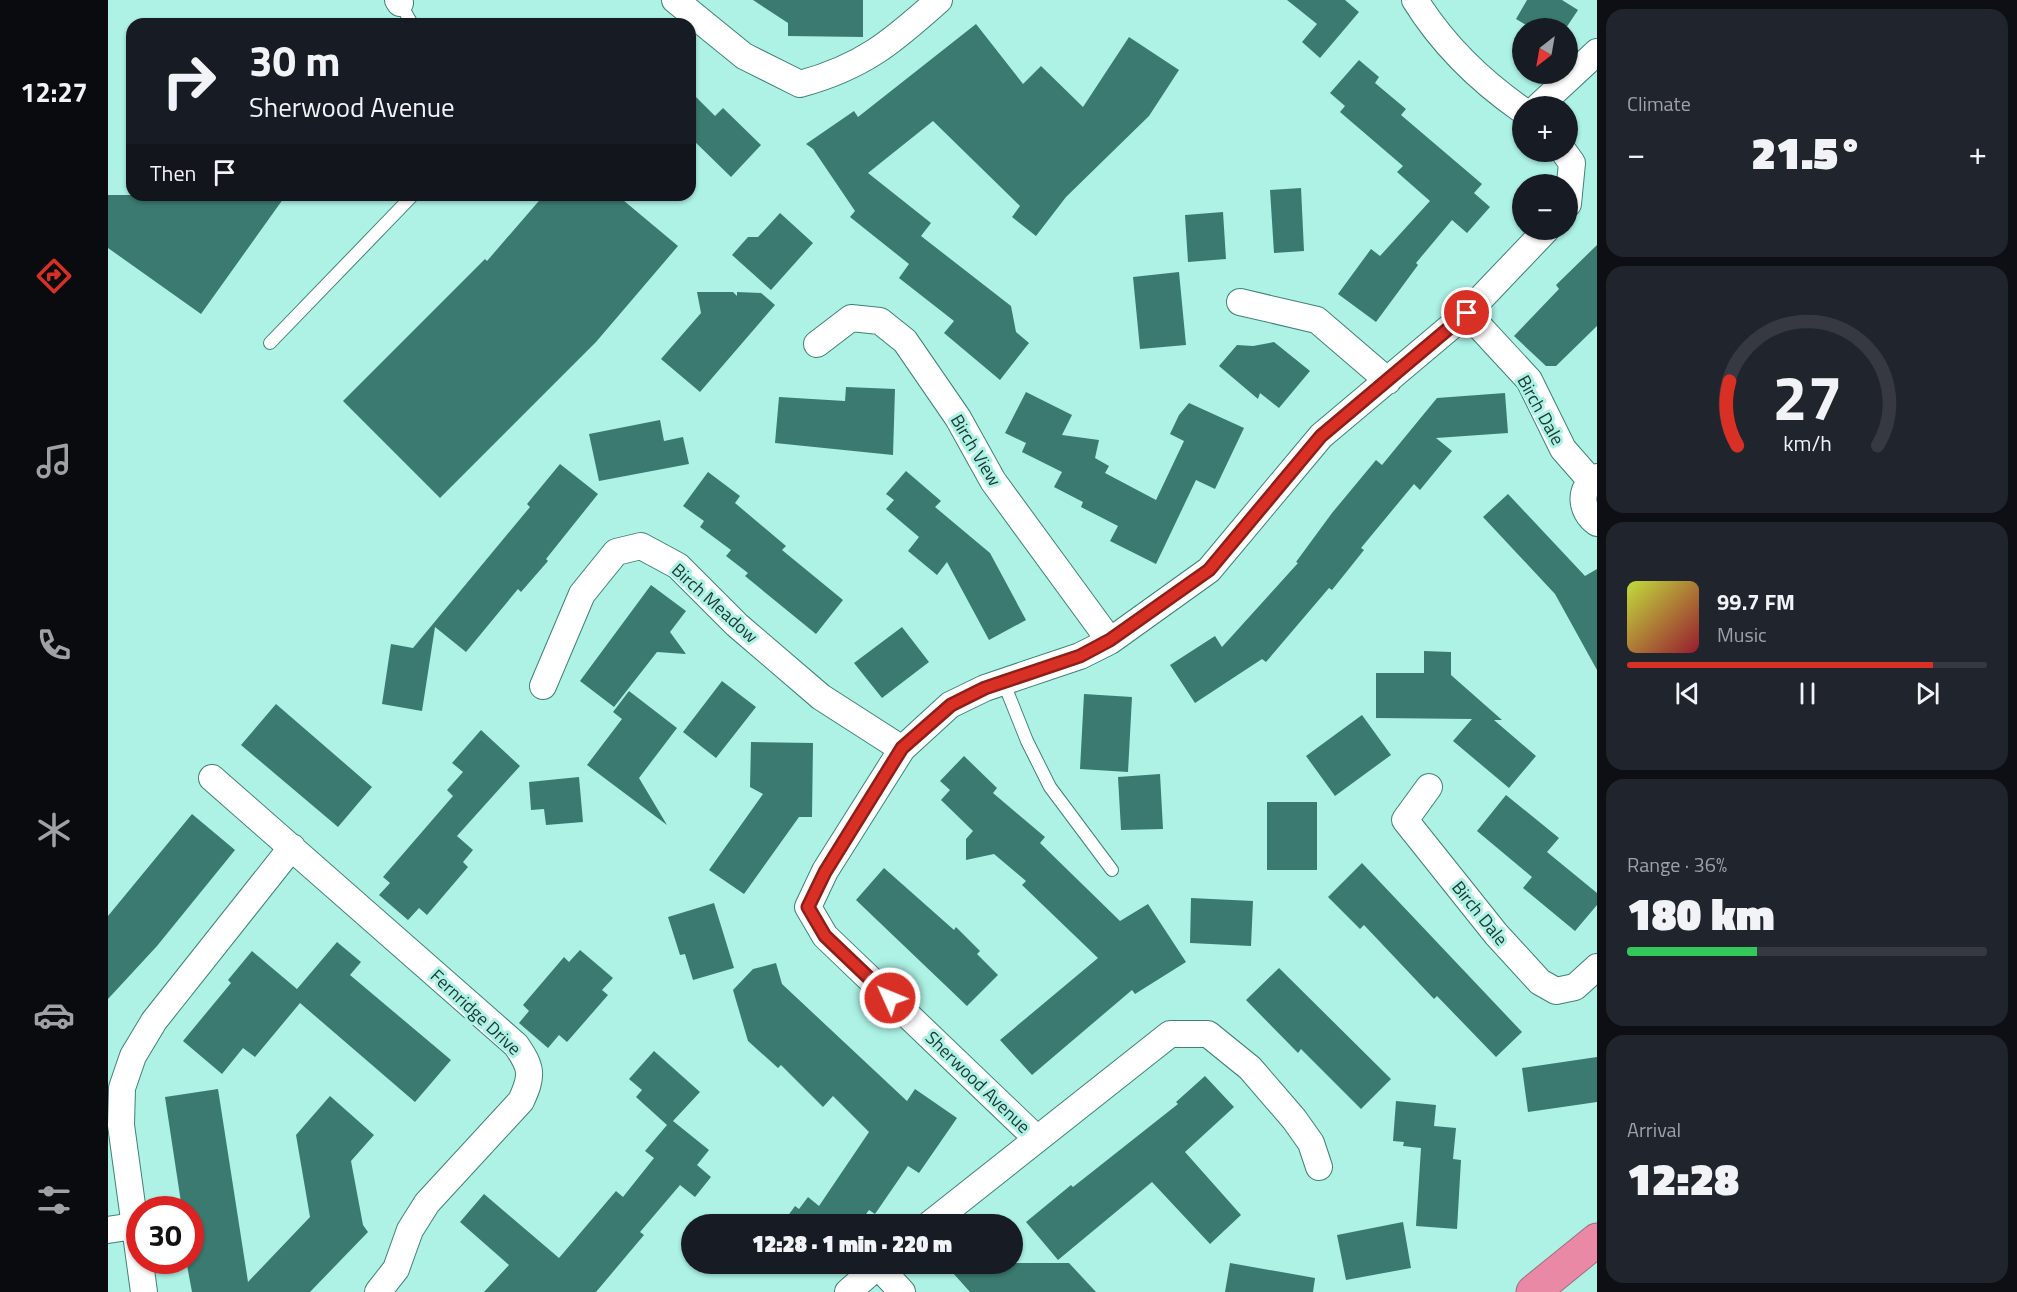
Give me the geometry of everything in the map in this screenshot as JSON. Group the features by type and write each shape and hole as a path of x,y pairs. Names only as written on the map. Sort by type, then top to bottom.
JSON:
{"highway":[{"path":"1533,1292 1597,1240"}],"street":[{"path":"675,0 744,56 800,84 834,75 886,46 939,0"},
{"path":"1415,0 1429,23 1473,73 1512,102"},
{"path":"1550,96 1597,52"},
{"name":"Sherwood Avenue","path":"1036,1138 825,936 808,907 825,872 902,748 951,705 1003,681 1080,656 1110,640 1209,570 1321,436 1467,313 1536,240"},
{"path":"1240,302 1317,320 1388,381"},
{"name":"Birch Dale","path":"1467,313 1529,380 1563,450 1594,479"},
{"name":"Birch View","path":"816,344 850,318 880,321 905,342 958,418 993,481 1110,640"},
{"path":"1594,479 1584,492 1583,505 1589,517 1597,523"},
{"name":"Birch Meadow","path":"543,686 582,594 616,552 640,546 678,566 737,625 821,697 902,748"},
{"name":"Fernridge Drive","path":"212,778 516,1045 529,1063 530,1081 521,1101 427,1203 410,1230 396,1269 378,1292"},
{"name":"Birch Dale","path":"1429,787 1405,820 1496,934 1540,982 1556,992 1575,987 1597,967"},
{"path":"130,1196 121,1125 122,1088 133,1056 154,1021 292,848"},
{"name":"Sherwood Avenue","path":"942,1214 1170,1034 1209,1034 1251,1068 1311,1143 1319,1167"},
{"path":"108,1230 126,1227"},
{"path":"141,1274 144,1292"},
{"path":"848,1292 869,1274"},
{"path":"888,1274 902,1292"}],"lane":[{"path":"270,343 407,201"},
{"path":"1003,681 1027,741 1050,787 1112,870"}],"building":[{"path":"753,0 863,0 863,37 788,36 788,23"},
{"path":"1287,0 1345,0 1359,12 1320,58 1302,42 1317,24"},
{"path":"1527,0 1562,0 1578,10 1573,18 1517,18"},
{"path":"976,24 1023,84 1041,66 1083,107 1129,37 1179,70 1149,116 1066,197 1036,236 1012,217 1020,206 933,121 868,173 931,223 921,236 1011,306 1016,332 1029,343 1000,380 944,333 954,321 899,278 909,264 850,217 855,211 813,149 806,144 854,111 858,117"},
{"path":"1359,60 1379,77 1375,83 1406,109 1401,115 1482,184 1474,193 1490,207 1467,233 1452,220 1416,263 1418,265 1376,322 1338,294 1371,249 1380,256 1430,201 1397,172 1403,166 1340,112 1345,106 1330,93"},
{"path":"696,97 715,116 723,108 761,145 731,177 696,143"},
{"path":"1301,188 1304,251 1274,253 1270,190"},
{"path":"108,195 126,195 126,201 282,201 201,314 108,248"},
{"path":"539,201 624,201 678,246 596,342 440,498 343,401 485,259 487,261"},
{"path":"1223,212 1226,259 1188,262 1185,215"},
{"path":"780,213 813,243 771,290 732,255 748,237 758,237"},
{"path":"1597,245 1597,326 1556,366 1546,366 1514,336 1559,289 1556,285"},
{"path":"1179,272 1186,345 1140,349 1133,277"},
{"path":"697,292 733,292 737,296 737,292 761,293 775,305 700,392 661,359 701,313"},
{"path":"1274,342 1310,371 1279,408 1260,393 1258,399 1219,366 1237,345 1253,346"},
{"path":"846,387 895,389 893,455 775,443 779,397 845,401"},
{"path":"1026,392 1072,415 1062,435 1099,440 1095,458 1109,466 1105,473 1156,500 1184,441 1170,434 1179,415 1189,403 1244,428 1215,489 1196,480 1156,564 1110,541 1118,526 1081,507 1083,502 1054,487 1062,472 1022,452 1026,443 1005,433"},
{"path":"1505,393 1508,433 1436,438 1452,451 1420,490 1414,484 1361,548 1364,550 1332,590 1329,588 1266,662 1262,659 1195,703 1170,665 1215,636 1222,647 1298,563 1296,562 1332,513 1376,460 1382,465 1437,398"},
{"path":"660,420 664,441 683,437 689,464 599,481 589,434"},
{"path":"560,464 598,494 546,559 548,561 521,592 518,589 466,652 435,627 422,711 382,704 391,644 413,648 530,507 527,504"},
{"path":"906,471 941,501 935,507 990,553 1026,620 989,640 947,562 937,575 908,551 919,537 886,509 894,500 886,494"},
{"path":"708,472 740,496 735,503 786,546 782,550 843,600 816,634 745,576 748,573 726,556 731,550 700,527 704,521 683,506"},
{"path":"1508,494 1585,576 1597,569 1597,670 1555,594 1483,517"},
{"path":"651,585 686,611 670,632 686,654 657,652 614,707 580,681"},
{"path":"902,627 929,662 882,698 854,663"},
{"path":"1424,651 1451,652 1451,675 1502,720 1494,720 1536,756 1509,788 1453,741 1472,719 1376,718 1376,673 1424,673"},
{"path":"722,681 756,707 716,758 683,732"},
{"path":"629,691 677,728 639,778 667,825 587,765 622,719 613,712"},
{"path":"1084,694 1132,697 1128,772 1080,769"},
{"path":"276,704 372,787 338,827 241,745"},
{"path":"1362,715 1391,755 1335,796 1306,756"},
{"path":"481,730 520,766 457,836 473,850 463,862 468,867 427,915 419,908 408,920 379,895 390,883 383,877 453,796 447,790 463,772 452,763"},
{"path":"751,742 813,743 812,817 799,817 744,894 709,870 763,794 750,787"},
{"path":"964,756 997,788 993,793 1045,837 1040,843 1120,921 1148,904 1186,962 1135,994 1132,990 1032,1075 1000,1040 1098,958 1022,885 1026,881 994,854 966,860 966,839 973,831 941,800 950,790 940,781"},
{"path":"1160,774 1163,829 1121,830 1118,777"},
{"path":"579,777 583,822 546,825 544,809 531,810 529,782"},
{"path":"1506,795 1559,838 1547,852 1597,893 1597,905 1575,931 1523,888 1532,877 1477,831"},
{"path":"1267,802 1317,802 1317,870 1267,870"},
{"path":"192,814 235,850 157,946 108,999 108,916"},
{"path":"1362,863 1522,1032 1496,1057 1437,996 1434,999 1364,925 1360,929 1328,897"},
{"path":"884,868 954,930 956,927 980,951 977,954 998,975 967,1006 856,900"},
{"path":"1191,898 1253,901 1251,946 1190,943"},
{"path":"714,903 734,968 693,980 685,954 680,955 668,917"},
{"path":"337,942 361,962 350,975 451,1060 415,1102 300,1003 255,1057 243,1048 222,1074 183,1041 231,983 228,980 252,951 297,989"},
{"path":"580,950 613,978 602,990 608,995 567,1042 559,1035 548,1048 519,1023 529,1011 523,1005 564,957 569,962"},
{"path":"776,963 782,984 907,1101 915,1089 957,1118 919,1173 908,1166 875,1214 869,1210 866,1214 789,1214 795,1206 799,1209 808,1197 819,1206 869,1132 833,1096 823,1107 781,1065 778,1068 748,1041 733,990 753,969"},
{"path":"1279,968 1391,1079 1361,1109 1301,1049 1298,1053 1246,1000"},
{"path":"654,1051 700,1092 673,1121 709,1150 697,1165 711,1177 695,1197 680,1185 640,1232 644,1235 596,1292 484,1292 509,1265 460,1222 484,1194 559,1258 616,1191 623,1197 654,1158 645,1151 667,1125 636,1097 642,1090 629,1079"},
{"path":"1597,1057 1597,1102 1528,1112 1522,1068"},
{"path":"1205,1076 1234,1107 1185,1152 1241,1215 1210,1244 1152,1182 1058,1260 1026,1222 1178,1104 1176,1102"},
{"path":"218,1089 248,1282 310,1217 296,1135 330,1096 374,1135 351,1161 363,1225 368,1232 310,1292 192,1292 189,1274 204,1274 204,1196 180,1196 165,1097"},
{"path":"1396,1101 1436,1105 1434,1126 1456,1128 1453,1159 1461,1160 1457,1229 1416,1226 1421,1148 1403,1146 1404,1142 1393,1141"},
{"path":"1403,1222 1411,1268 1346,1280 1337,1235"},
{"path":"1023,1263 1069,1263 1096,1292 970,1292 954,1274 1023,1274"},
{"path":"1230,1263 1315,1278 1313,1292 1225,1292"}],"route":[{"path":"890,998 825,936 808,907 825,872 902,748 951,705 1003,681 1080,656 1110,640 1209,570 1321,436 1467,313"}]}
